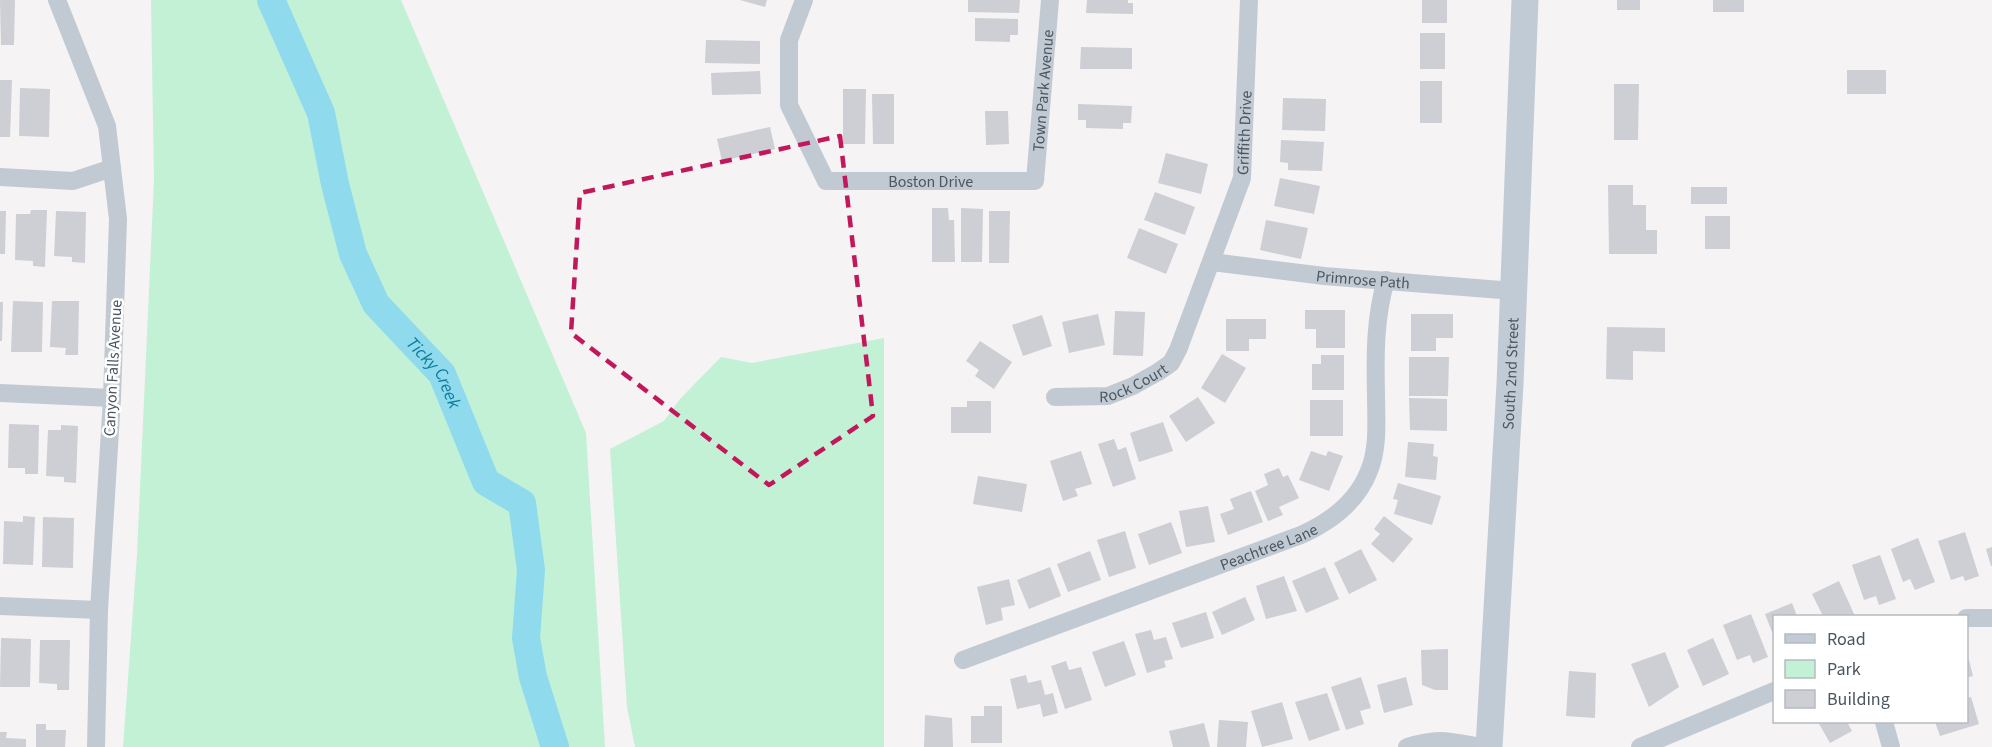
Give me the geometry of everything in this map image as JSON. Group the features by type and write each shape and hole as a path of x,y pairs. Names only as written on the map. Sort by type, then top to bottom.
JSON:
{"main road":[{"name":"South 2nd Street","path":"1489,747 1510,384 1525,0"}],"street":[{"name":"Canyon Falls Avenue","path":"57,0 107,126 118,219 112,398 99,610 96,747"},
{"name":"Boston Drive","path":"804,0 789,40 789,105 826,181 1035,181"},
{"name":"Town Park Avenue","path":"1035,181 1050,0"},
{"name":"Griffith Drive","path":"1212,262 1242,178 1249,0"},
{"path":"0,177 73,181 112,168"},
{"name":"Primrose Path","path":"1212,262 1300,274 1514,291"},
{"name":"Rock Court","path":"1055,397 1108,396 1133,386 1171,363 1212,262"},
{"name":"Peachtree Lane","path":"963,660 1301,535 1324,525 1338,514 1369,472 1374,454 1378,304 1386,280"},
{"path":"0,393 112,398"},
{"path":"0,606 99,610"},
{"path":"1968,618 1992,618"},
{"path":"1640,747 1773,691"},
{"path":"1884,723 1891,747"},
{"path":"1407,747 1429,740 1444,740 1480,747"}],"highlighted area":[{"path":"840,136 873,416 769,485 571,333 580,193"}],"green space":[{"path":"151,0 401,0 586,433 605,747 123,747 137,555 154,180"},
{"path":"884,338 884,747 635,747 627,707 610,449 664,421 680,399 721,357 752,363"}],"building":[{"path":"0,0 15,0 14,45 1,45"},
{"path":"740,0 767,0 765,7"},
{"path":"968,0 1020,0 1019,13 968,12"},
{"path":"1087,0 1128,0 1128,3 1133,3 1133,14 1086,13"},
{"path":"1422,0 1447,0 1447,23 1422,23"},
{"path":"1617,0 1640,0 1640,10 1617,10"},
{"path":"1713,0 1744,0 1744,12 1713,12"},
{"path":"975,18 1018,19 1018,35 1010,35 1010,42 975,41"},
{"path":"1420,33 1445,33 1445,69 1420,69"},
{"path":"706,40 760,41 760,64 705,63"},
{"path":"1081,47 1132,48 1132,69 1080,69"},
{"path":"1847,70 1886,70 1886,94 1847,94"},
{"path":"760,71 761,94 712,95 711,73"},
{"path":"0,80 12,80 10,137 0,137"},
{"path":"1420,81 1442,81 1442,123 1420,123"},
{"path":"1614,84 1639,84 1638,140 1614,140"},
{"path":"20,88 50,89 49,137 19,136"},
{"path":"843,89 866,89 865,144 843,144"},
{"path":"872,94 894,94 894,144 873,144"},
{"path":"1283,98 1326,99 1325,131 1282,130"},
{"path":"1078,104 1132,106 1131,123 1123,123 1123,129 1086,128 1086,120 1078,120"},
{"path":"985,111 1008,111 1009,144 986,145"},
{"path":"770,127 775,149 722,161 717,139"},
{"path":"1281,140 1324,142 1322,171 1288,170 1288,163 1280,162"},
{"path":"1166,153 1208,164 1201,194 1158,183"},
{"path":"1280,178 1320,186 1314,214 1274,206"},
{"path":"1608,185 1633,185 1633,205 1646,205 1646,230 1657,230 1657,254 1609,254"},
{"path":"1691,187 1727,187 1727,204 1691,204"},
{"path":"1155,192 1195,207 1185,235 1144,220"},
{"path":"932,208 948,208 949,220 954,220 955,262 932,262"},
{"path":"961,208 983,209 982,262 961,262"},
{"path":"31,210 47,210 45,267 33,266 33,261 15,260 16,214 30,214"},
{"path":"0,211 6,211 5,254 0,254"},
{"path":"56,211 86,212 85,263 72,262 72,257 54,256"},
{"path":"989,211 1010,211 1009,263 989,263"},
{"path":"1705,216 1730,216 1730,249 1705,249"},
{"path":"1266,220 1308,228 1301,259 1260,250"},
{"path":"1139,228 1178,244 1166,274 1127,258"},
{"path":"13,301 43,302 42,352 11,352"},
{"path":"52,301 79,301 78,355 65,355 66,348 50,347"},
{"path":"0,302 3,302 2,341 0,341"},
{"path":"1305,310 1345,310 1345,348 1316,348 1316,329 1305,329"},
{"path":"1115,311 1145,312 1143,356 1113,355"},
{"path":"1098,314 1105,345 1069,353 1062,322"},
{"path":"1411,314 1453,314 1453,338 1436,338 1436,351 1411,351"},
{"path":"1042,315 1052,346 1023,356 1012,325"},
{"path":"1226,319 1266,319 1266,339 1249,339 1249,351 1226,351"},
{"path":"1607,327 1665,328 1665,352 1633,351 1633,380 1606,379"},
{"path":"980,341 1012,362 994,389 975,376 979,370 966,361"},
{"path":"1222,354 1246,368 1225,403 1201,388"},
{"path":"1321,355 1344,355 1344,390 1312,390 1312,364 1321,364"},
{"path":"1409,357 1449,357 1448,396 1409,396"},
{"path":"1198,397 1215,423 1186,442 1169,416"},
{"path":"1409,398 1447,399 1447,431 1410,430"},
{"path":"1310,400 1343,400 1343,436 1310,436"},
{"path":"967,401 991,401 991,433 951,433 951,407 967,407"},
{"path":"1163,422 1173,451 1139,462 1130,433"},
{"path":"9,424 39,425 38,474 25,474 25,468 8,468"},
{"path":"61,425 78,426 76,483 64,482 64,477 46,476 48,430 61,430"},
{"path":"1114,439 1118,450 1126,447 1136,479 1113,487 1098,444"},
{"path":"1408,442 1434,444 1433,456 1438,457 1436,480 1405,477"},
{"path":"1081,451 1092,484 1075,489 1078,496 1063,501 1050,461"},
{"path":"1311,451 1326,456 1328,451 1343,456 1329,491 1299,480"},
{"path":"1279,468 1283,477 1288,475 1299,498 1279,507 1283,515 1268,521 1255,491 1268,485 1264,474"},
{"path":"978,476 1027,484 1022,512 973,504"},
{"path":"1398,483 1441,496 1432,525 1394,514 1398,500 1393,499"},
{"path":"1251,491 1263,522 1228,535 1220,514 1234,509 1230,499"},
{"path":"1208,506 1215,542 1186,547 1179,511"},
{"path":"23,516 35,517 33,565 3,564 4,521 23,522"},
{"path":"1384,516 1413,539 1393,563 1371,544 1380,534 1374,529"},
{"path":"43,517 74,518 73,568 42,567"},
{"path":"1171,522 1182,553 1149,565 1138,534"},
{"path":"1125,531 1136,568 1109,577 1097,540"},
{"path":"1965,532 1979,576 1965,581 1963,576 1951,580 1938,541"},
{"path":"1918,538 1935,582 1915,590 1910,579 1903,582 1891,549"},
{"path":"1992,547 1992,566 1991,566 1986,549"},
{"path":"1361,549 1377,580 1349,594 1334,563"},
{"path":"1090,551 1101,580 1068,592 1057,564"},
{"path":"1880,555 1896,599 1879,605 1876,596 1864,600 1852,565"},
{"path":"1050,567 1061,596 1029,609 1017,580"},
{"path":"1325,567 1339,599 1306,613 1292,581"},
{"path":"1284,576 1297,611 1266,619 1256,586"},
{"path":"1009,579 1015,605 1001,608 1003,620 986,625 977,587"},
{"path":"1839,581 1855,615 1822,615 1812,594"},
{"path":"1245,597 1255,620 1222,635 1212,612"},
{"path":"1792,603 1797,615 1773,615 1773,634 1765,614"},
{"path":"1206,612 1214,638 1181,648 1172,623"},
{"path":"1751,614 1768,657 1753,663 1750,655 1737,660 1723,625"},
{"path":"1151,630 1154,640 1166,637 1173,659 1164,661 1166,667 1147,673 1135,634"},
{"path":"1,638 31,639 30,687 0,687"},
{"path":"1713,638 1729,674 1703,686 1687,650"},
{"path":"40,640 70,640 69,690 57,690 57,684 39,683"},
{"path":"1124,641 1136,675 1105,687 1092,652"},
{"path":"1448,649 1448,690 1435,690 1422,685 1421,650"},
{"path":"1665,652 1679,687 1649,707 1631,664"},
{"path":"1968,660 1973,676 1968,677"},
{"path":"1066,661 1069,670 1081,667 1092,700 1065,709 1051,666"},
{"path":"1569,671 1596,673 1595,718 1566,716"},
{"path":"1026,675 1028,683 1041,680 1045,695 1053,693 1058,713 1043,717 1040,704 1017,709 1010,679"},
{"path":"1361,677 1371,708 1360,711 1364,724 1346,730 1331,687"},
{"path":"1406,677 1413,705 1384,713 1377,685"},
{"path":"1327,693 1340,730 1309,741 1295,702"},
{"path":"1971,697 1979,724 1940,736 1935,723 1968,723 1968,698"},
{"path":"1282,702 1293,739 1262,747 1251,711"},
{"path":"984,706 1002,706 1002,743 971,743 971,716 984,716"},
{"path":"925,715 952,718 953,747 924,747"},
{"path":"1219,720 1248,722 1246,747 1217,747"},
{"path":"1204,723 1210,747 1173,747 1169,731"},
{"path":"1819,723 1848,723 1852,731 1830,743"},
{"path":"36,724 46,724 46,730 66,730 65,747 36,747"},
{"path":"0,732 7,732 6,738 26,739 26,747 0,747"}],"waterway":[{"name":"Ticky Creek","path":"271,0 321,113 335,184 353,254 376,304 442,374 486,482 522,503 531,570 526,638 533,677 555,747"}]}
